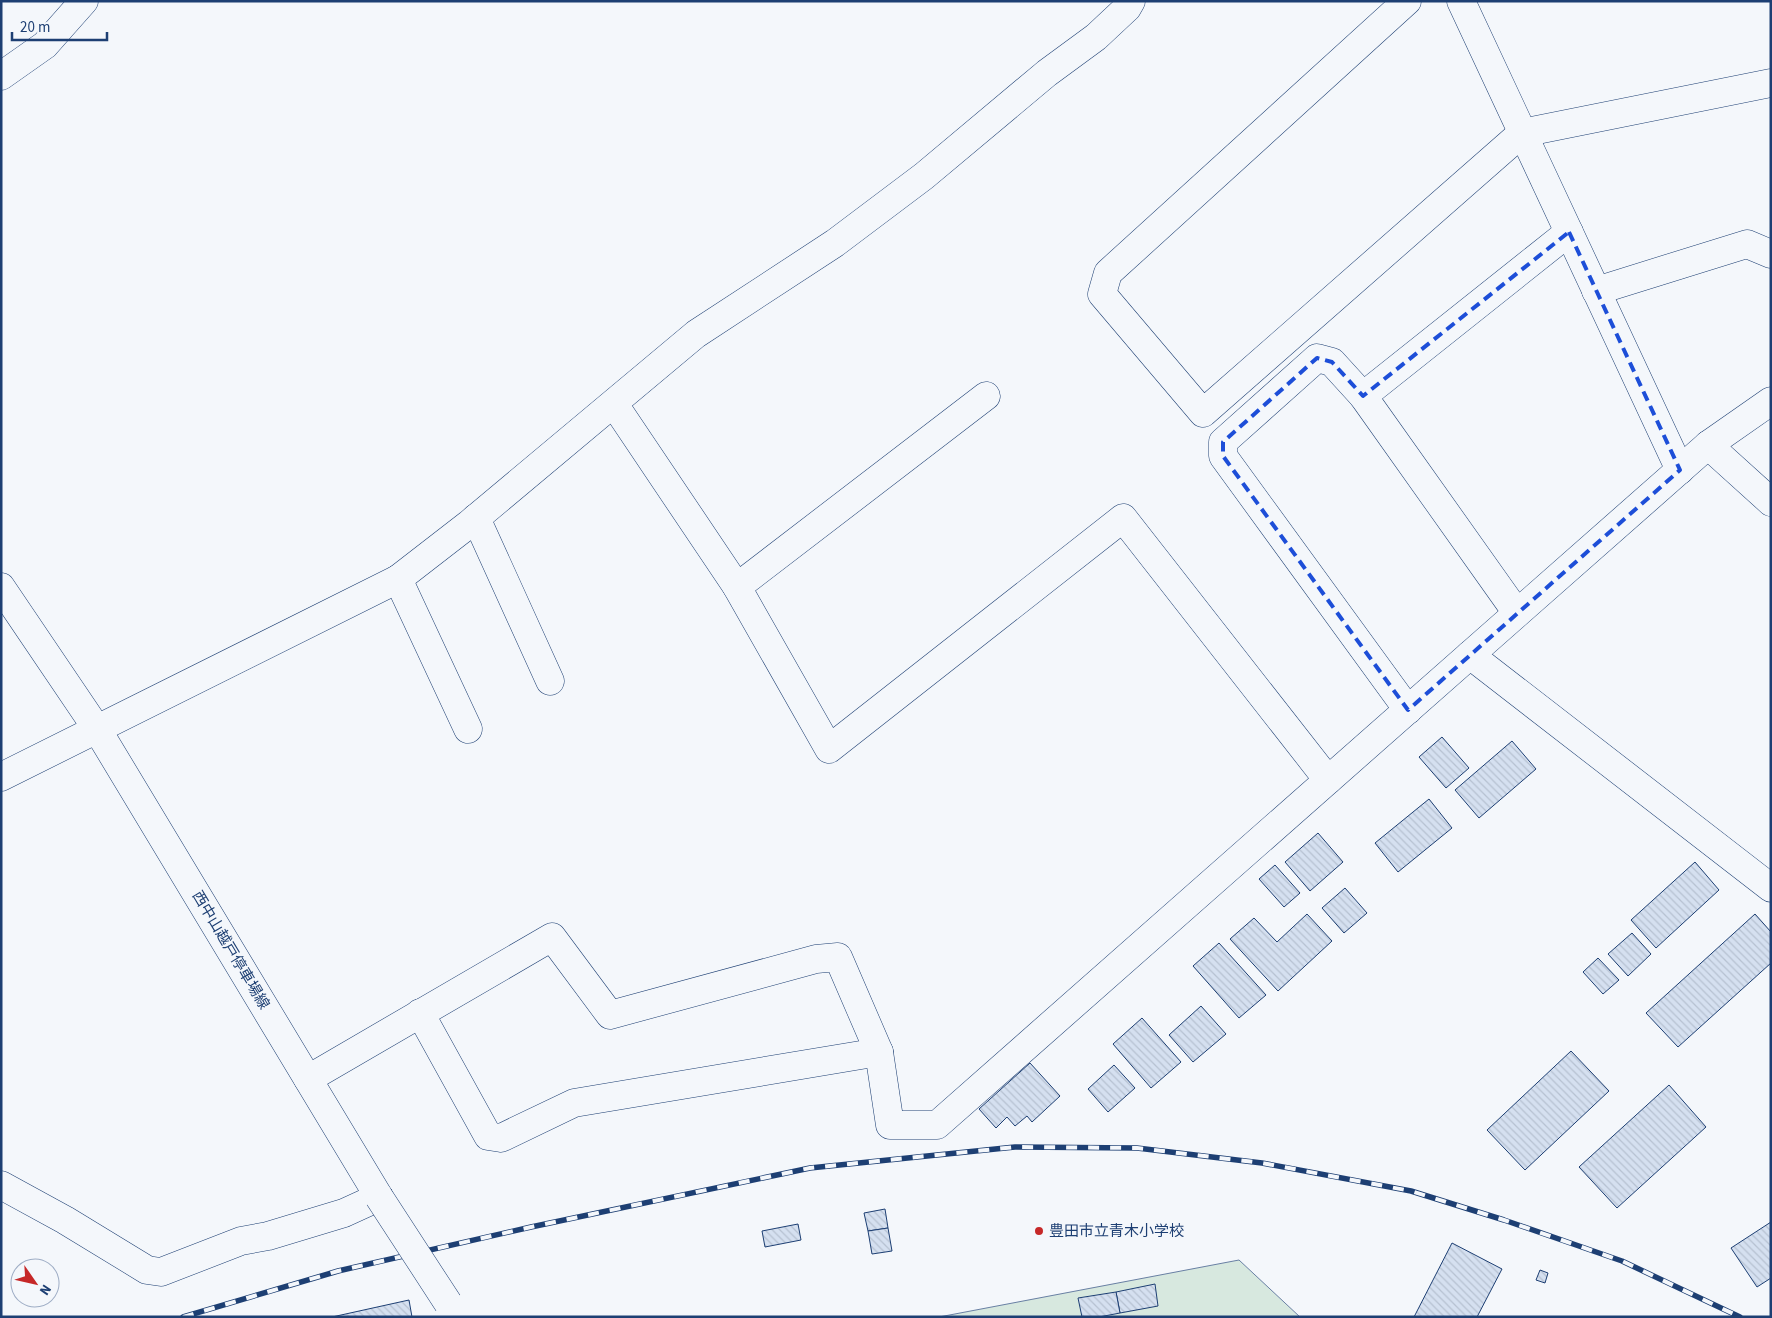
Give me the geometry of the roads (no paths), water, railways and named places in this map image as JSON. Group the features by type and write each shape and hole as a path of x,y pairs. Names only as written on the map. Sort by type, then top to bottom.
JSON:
{"street":[{"path":"1,76 46,45 84,1"},
{"path":"1,777 398,579 476,518 696,334 835,243 924,176 1047,73 1096,38 1127,8 1131,1"},
{"path":"1407,1 1108,274 1102,294 1204,413 1522,132 1771,83"},
{"path":"1461,1 1680,470"},
{"path":"1363,396 1569,232"},
{"path":"1596,291 1747,244 1771,254"},
{"path":"1408,710 1223,456 1223,442 1316,358 1332,362 1363,396 1517,613"},
{"path":"737,587 986,396"},
{"path":"308,1079 552,937 610,1015 816,960 838,957 878,1052 890,1125 937,1125 1708,445 1771,401"},
{"path":"614,404 737,587 830,749 1123,518 1328,780"},
{"path":"1708,445 1771,502"},
{"path":"476,518 550,681"},
{"path":"398,579 468,729"},
{"name":"西中山越戸停車場線","path":"1,587 98,729 379,1197 452,1310"},
{"path":"1470,655 1766,878"},
{"path":"420,1013 488,1136 501,1138 574,1103 878,1052"},
{"path":"1,1185 66,1220 147,1270 161,1272 241,1241 268,1236 344,1213 379,1197"}],"railway":[{"path":"183,1317 338,1271 531,1227 810,1168 1015,1147 1137,1148 1262,1163 1411,1191 1504,1220 1622,1261 1740,1317"}],"place":[{"name":"豊田市立青木小学校","path":"1039,1231"}]}
